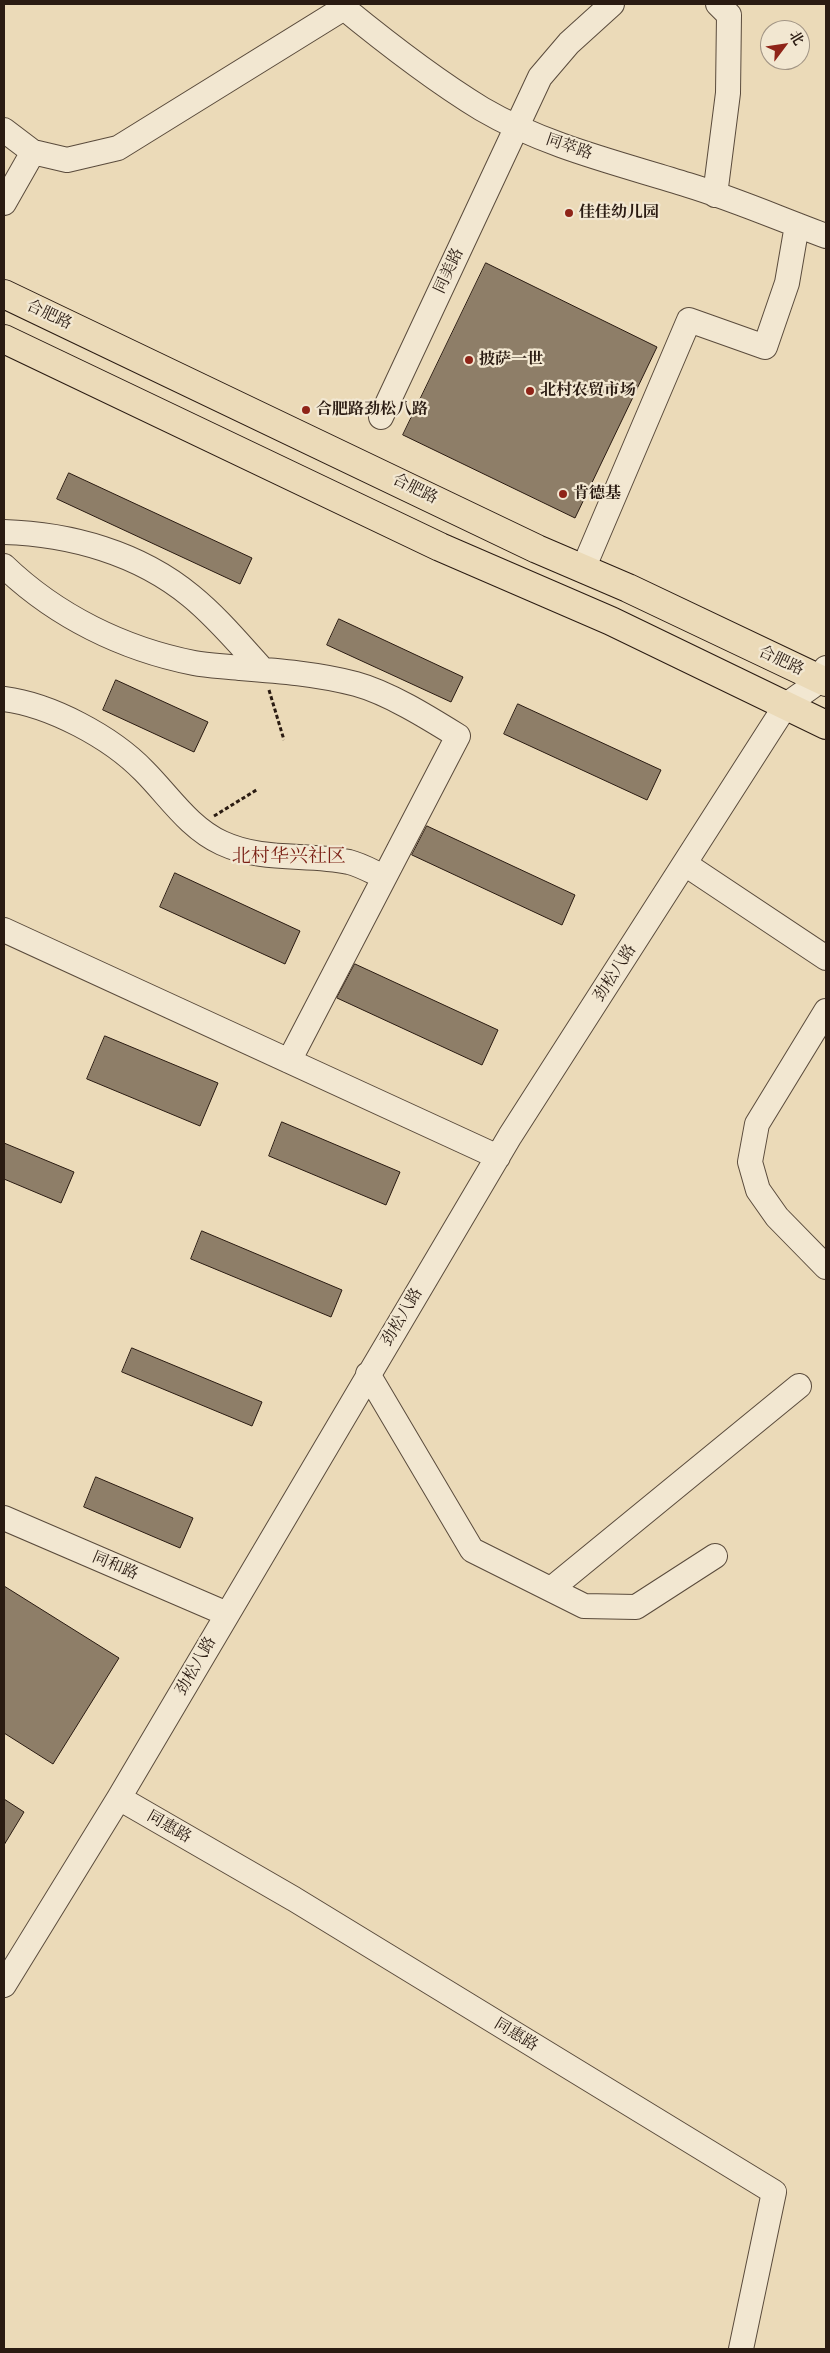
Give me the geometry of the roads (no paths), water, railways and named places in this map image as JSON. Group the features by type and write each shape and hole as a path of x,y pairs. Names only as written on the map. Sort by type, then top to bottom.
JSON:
{"main road":[{"name":"合肥路","path":"4,294 300,433 538,549 825,677"},
{"path":"4,339 422,538 611,621 826,725"}],"street":[{"name":"同美路","path":"381,417 540,77 569,43 612,4"},
{"path":"715,195 728,93 729,15 718,4"},
{"name":"同萃路","path":"341,6 406,58 483,109 516,125 554,143 715,195 826,236"},
{"path":"4,130 32,152 67,160 118,148 341,6"},
{"path":"4,203 32,152"},
{"path":"584,569 689,320 765,347 787,283 797,225"},
{"path":"4,532 62,538 114,551 164,577 191,596 212,615 263,670"},
{"path":"4,566 22,583 91,628 143,650 195,663 313,675 358,685 418,712 458,736 289,1061"},
{"name":"劲松八路","path":"4,1985 119,1798 498,1157 786,705 825,677"},
{"path":"4,699 20,701 57,714 106,741 143,769 196,827 222,843 260,855 346,862 384,877"},
{"path":"685,864 826,958"},
{"path":"4,930 498,1157"},
{"path":"826,1011 757,1124 750,1162 758,1190 777,1217 826,1267"},
{"path":"368,1374 472,1550 584,1606 636,1606 715,1556"},
{"path":"551,1589 799,1386"},
{"name":"同和路","path":"4,1518 227,1614"},
{"name":"同惠路","path":"119,1798 294,1899 774,2192 740,2349"}],"place":[{"name":"佳佳幼儿园","path":"569,213"},
{"name":"披萨一世","path":"469,360"},
{"name":"北村农贸市场","path":"530,391"},
{"name":"合肥路劲松八路","path":"306,410"},
{"name":"肯德基","path":"563,494"}],"district":[{"name":"北村华兴社区","path":"289,857"}]}
